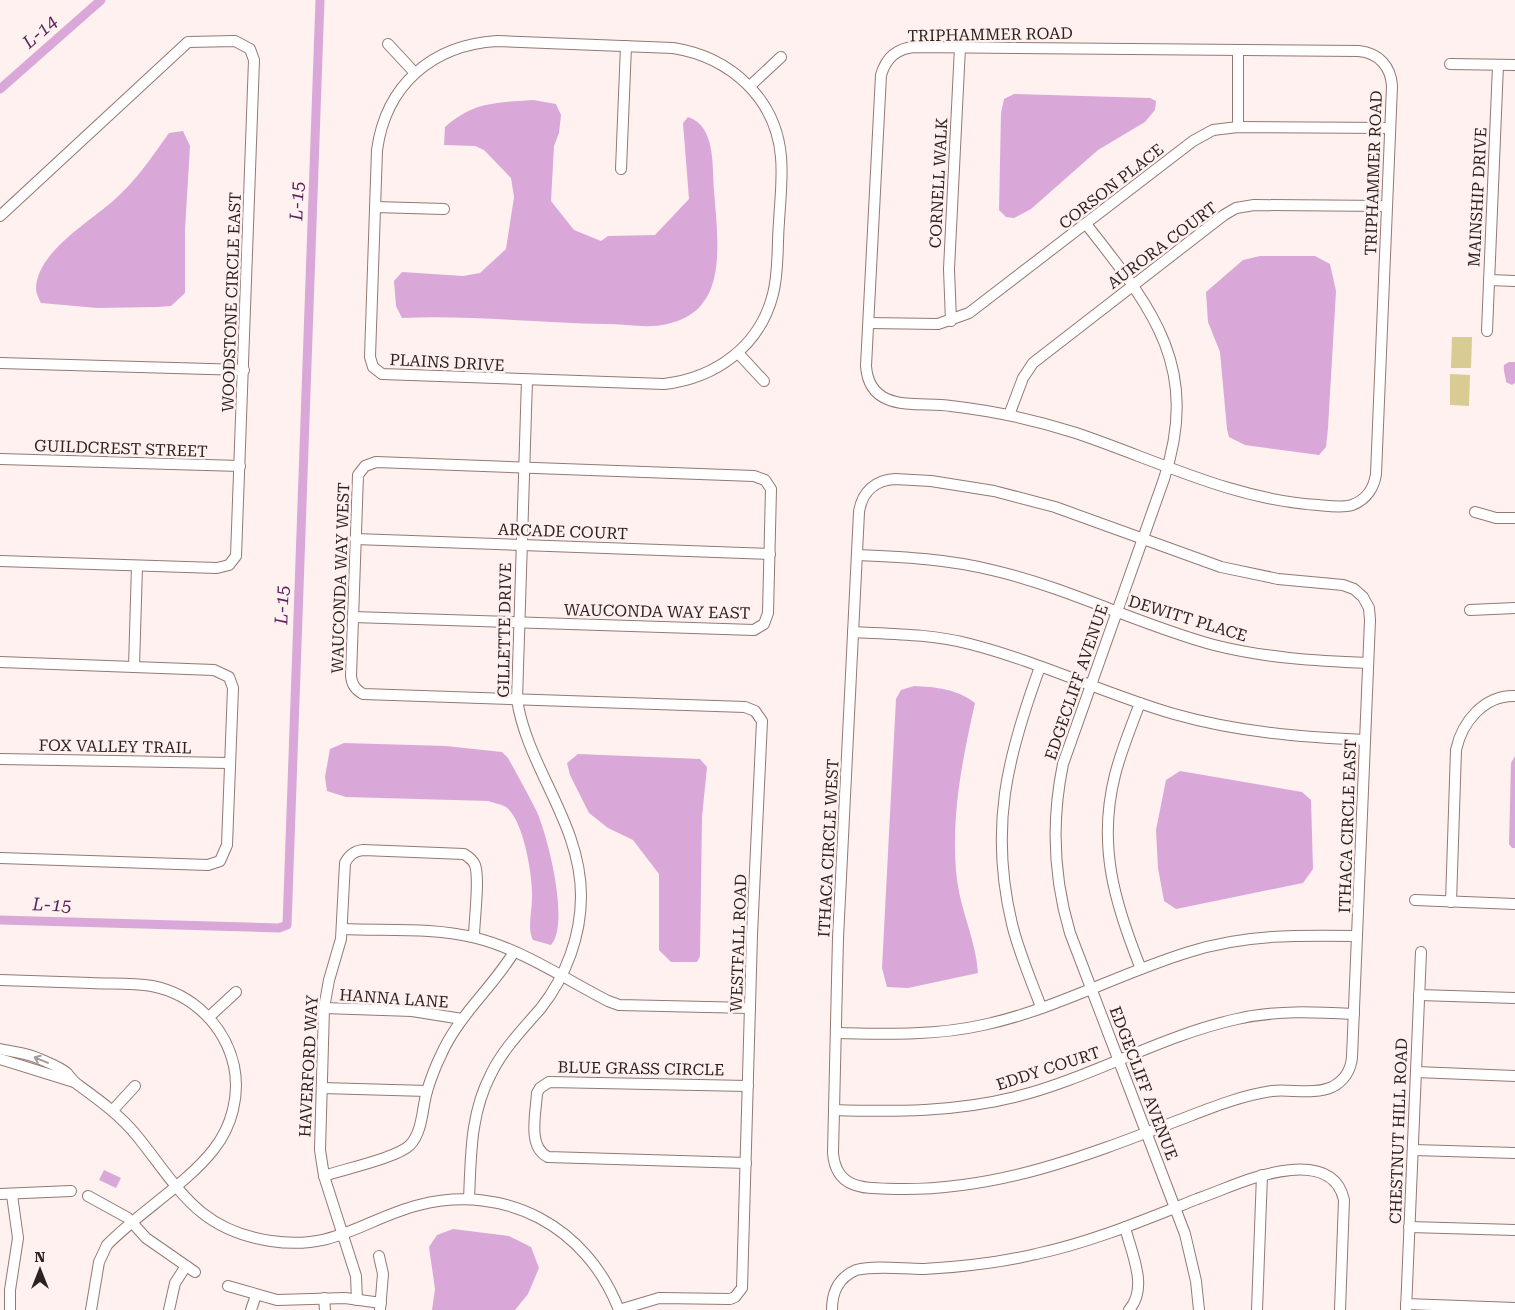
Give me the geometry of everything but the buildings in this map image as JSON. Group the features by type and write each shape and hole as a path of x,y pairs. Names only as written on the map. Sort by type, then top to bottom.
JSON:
{"street":[{"name":"WOODSTONE CIRCLE EAST","path":"0,216 187,43 194,40 235,41 246,45 253,54 238,550 233,561 228,565 217,568 137,566"},
{"name":"PLAINS DRIVE","path":"480,42 626,46 673,48 706,56 735,72 750,86 767,110 776,130 781,158 773,293 761,324 738,353 722,365 702,376 672,383 382,374 373,367 370,356 377,150 383,123 398,93 415,73 438,56 453,49 480,42"},
{"path":"388,44 415,73"},
{"path":"621,169 626,46"},
{"name":"TRIPHAMMER ROAD","path":"960,48 1359,51 1376,56 1385,64 1392,80 1376,474 1374,485 1367,495 1358,503 1346,506 1280,501 1229,488 1076,433 1008,415 950,406 893,401 882,396 870,383 867,372 868,323 883,69 889,59 903,49 960,48"},
{"name":"CORNELL WALK","path":"951,320 949,269 960,48"},
{"path":"1238,50 1238,127"},
{"path":"750,86 781,57"},
{"path":"1450,64 1515,65"},
{"name":"MAINSHIP DRIVE","path":"1487,331 1498,65"},
{"name":"CORSON PLACE","path":"868,323 924,325 951,320 981,306 1192,141 1213,130 1238,127 1390,128"},
{"name":"AURORA COURT","path":"1008,415 1029,368 1224,214 1236,208 1254,205 1387,206"},
{"path":"375,207 444,209"},
{"name":"EDGECLIFF AVENUE","path":"1086,224 1134,285 1161,332 1173,374 1176,425 1169,466 1063,764 1058,787 1054,834 1055,864 1063,910 1175,1208 1191,1257 1199,1310"},
{"path":"1489,280 1515,281"},
{"path":"738,353 764,381"},
{"path":"0,363 244,370"},
{"name":"GILLETTE DRIVE","path":"469,1200 472,1138 482,1092 501,1056 542,1006 561,977 572,952 580,918 580,871 576,850 565,818 523,730 517,700 527,380"},
{"name":"GUILDCREST STREET","path":"0,459 240,466"},
{"name":"WAUCONDA WAY WEST","path":"517,700 363,694 354,687 351,676 355,539 358,475 370,463 524,468"},
{"name":"WAUCONDA WAY EAST","path":"353,616 754,630 764,624 767,619 771,489 765,480 760,477 524,468"},
{"name":"ITHACA CIRCLE WEST","path":"1143,539 1054,508 994,491 931,481 889,479 873,486 862,500 853,632 836,1033 833,1153 835,1165 845,1180 855,1186 866,1188 935,1188 997,1180 1062,1164 1147,1133"},
{"path":"1475,512 1496,518 1515,518"},
{"name":"ARCADE COURT","path":"355,539 770,554"},
{"name":"ITHACA CIRCLE EAST","path":"1143,539 1213,564 1249,574 1278,579 1343,585 1354,589 1363,597 1370,614 1352,1063 1343,1078 1334,1086 1322,1089 1287,1090 1248,1096 1147,1133"},
{"name":"DEWITT PLACE","path":"857,554 911,557 969,565 1026,579 1186,637 1247,652 1309,660 1368,663"},
{"path":"0,561 137,566 134,667"},
{"path":"1470,610 1515,608"},
{"path":"853,632 942,638 1000,652 1173,714 1238,729 1305,737 1365,740"},
{"path":"0,662 214,670 229,677 233,688 227,845 224,856 214,864 0,858"},
{"path":"1040,666 1017,729 1007,773 1001,824 1001,850 1012,926 1041,1007"},
{"path":"1451,902 1456,750 1459,737 1473,714 1496,700 1515,696"},
{"name":"WESTFALL ROAD","path":"517,700 745,707 759,715 762,726 750,1008 743,1282 739,1293 730,1299 653,1299 619,1310"},
{"path":"1140,703 1114,776 1108,816 1107,840 1113,888 1140,969"},
{"name":"FOX VALLEY TRAIL","path":"0,759 229,763"},
{"name":"HAVERFORD WAY","path":"357,1300 356,1276 324,1176 320,1150 324,1008 329,980 340,946 345,862 352,854 363,850 464,854 473,861 476,872 474,938"},
{"path":"1414,900 1515,904"},
{"path":"342,929 437,932 474,938 514,952 619,1005 750,1008"},
{"path":"836,1033 904,1034 957,1030 1009,1018 1190,951 1242,939 1302,934 1357,936"},
{"path":"324,1176 408,1147 418,1133 427,1091 442,1052 462,1020 504,968 514,952"},
{"name":"CHESTNUT HILL ROAD","path":"1406,1307 1421,952"},
{"path":"0,980 151,986 177,994 209,1017 221,1033 232,1058 236,1085 234,1106 225,1132 214,1149 132,1222 104,1250 91,1310"},
{"path":"209,1017 236,992"},
{"path":"1419,995 1515,998"},
{"name":"HANNA LANE","path":"324,1008 422,1012 462,1020"},
{"name":"EDDY COURT","path":"834,1110 922,1111 980,1105 1050,1086 1191,1033 1238,1019 1280,1013 1354,1014"},
{"path":"0,1050 38,1058 66,1072 75,1083 113,1110 136,1135 174,1186 202,1213 226,1227 253,1238 272,1242 304,1243 343,1236 418,1206 438,1201 469,1200 500,1203 519,1209 559,1230 574,1242 600,1271 619,1310"},
{"path":"0,1059 75,1083"},
{"path":"1416,1072 1515,1076"},
{"name":"BLUE GRASS CIRCLE","path":"746,1163 548,1157 538,1150 535,1140 537,1093 540,1088 549,1082 748,1086"},
{"path":"113,1110 135,1086"},
{"path":"322,1088 427,1091"},
{"path":"1413,1150 1515,1153"},
{"path":"832,1310 835,1289 841,1280 856,1270 936,1268 1003,1261 1069,1246 1125,1227 1262,1175 1292,1170 1317,1170 1333,1179 1340,1188 1344,1206 1340,1310"},
{"path":"1257,1310 1262,1175"},
{"path":"0,1194 12,1195 71,1191"},
{"path":"10,1310 10,1290 18,1244 12,1195"},
{"path":"88,1196 132,1222 146,1238 190,1269 175,1282 169,1310"},
{"path":"1125,1227 1139,1281 1137,1299 1130,1310"},
{"path":"1409,1227 1515,1230"},
{"path":"228,1286 278,1300 324,1298 357,1300 380,1306 383,1274 378,1256"},
{"path":"251,1310 256,1295"},
{"path":"324,1298 324,1310"},
{"path":"1406,1307 1515,1308"}],"shaded area":[{"path":"1014,94 1150,98 1156,101 1155,110 1145,122 1098,150 1031,209 1014,218 1006,217 999,210 1001,113 1004,99"},
{"path":"533,100 556,104 561,115 559,133 554,146 551,201 574,230 601,241 608,236 655,235 689,199 683,123 688,117 704,129 711,148 717,249 714,279 709,293 695,311 677,321 653,326 478,318 402,318 396,306 394,281 402,272 463,276 480,273 506,249 514,197 511,178 484,150 475,146 444,145 445,127 456,118 476,108 497,103"},
{"path":"183,131 190,146 185,229 185,293 171,306 158,307 97,308 41,303 36,291 38,276 54,251 129,186 169,133"},
{"path":"1260,256 1315,256 1330,264 1336,291 1328,428 1326,447 1319,455 1245,445 1229,437 1220,352 1208,322 1206,292 1243,260"},
{"path":"1452,337 1472,337 1471,368 1451,368"},
{"path":"1509,362 1515,362 1515,383 1512,385 1506,382 1504,369 1504,365"},
{"path":"1450,374 1470,375 1469,406 1450,405"},
{"path":"914,686 938,688 954,692 975,703 956,813 955,858 959,892 977,961 978,973 908,988 887,987 882,968 896,699 901,690"},
{"path":"344,743 446,746 502,752 508,758 542,824 558,900 556,934 551,945 533,940 531,935 532,889 529,864 518,824 506,807 488,801 346,797 327,791 325,777 330,749"},
{"path":"578,754 700,759 707,767 702,817 700,956 697,962 671,962 659,950 659,874 633,840 608,828 589,813 570,775 567,763"},
{"path":"1515,756 1515,848 1512,848 1509,844 1511,763"},
{"path":"1180,771 1302,792 1311,800 1313,869 1303,883 1176,909 1164,901 1158,868 1156,830 1166,780"},
{"path":"104,1170 121,1178 116,1188 99,1180"},
{"path":"453,1229 509,1236 531,1247 539,1268 528,1294 515,1310 432,1310 435,1289 429,1247 437,1235"}],"waterway":[{"name":"L-14","path":"0,89 101,0"},
{"name":"L-15","path":"0,920 279,928 287,925 320,0"}]}
